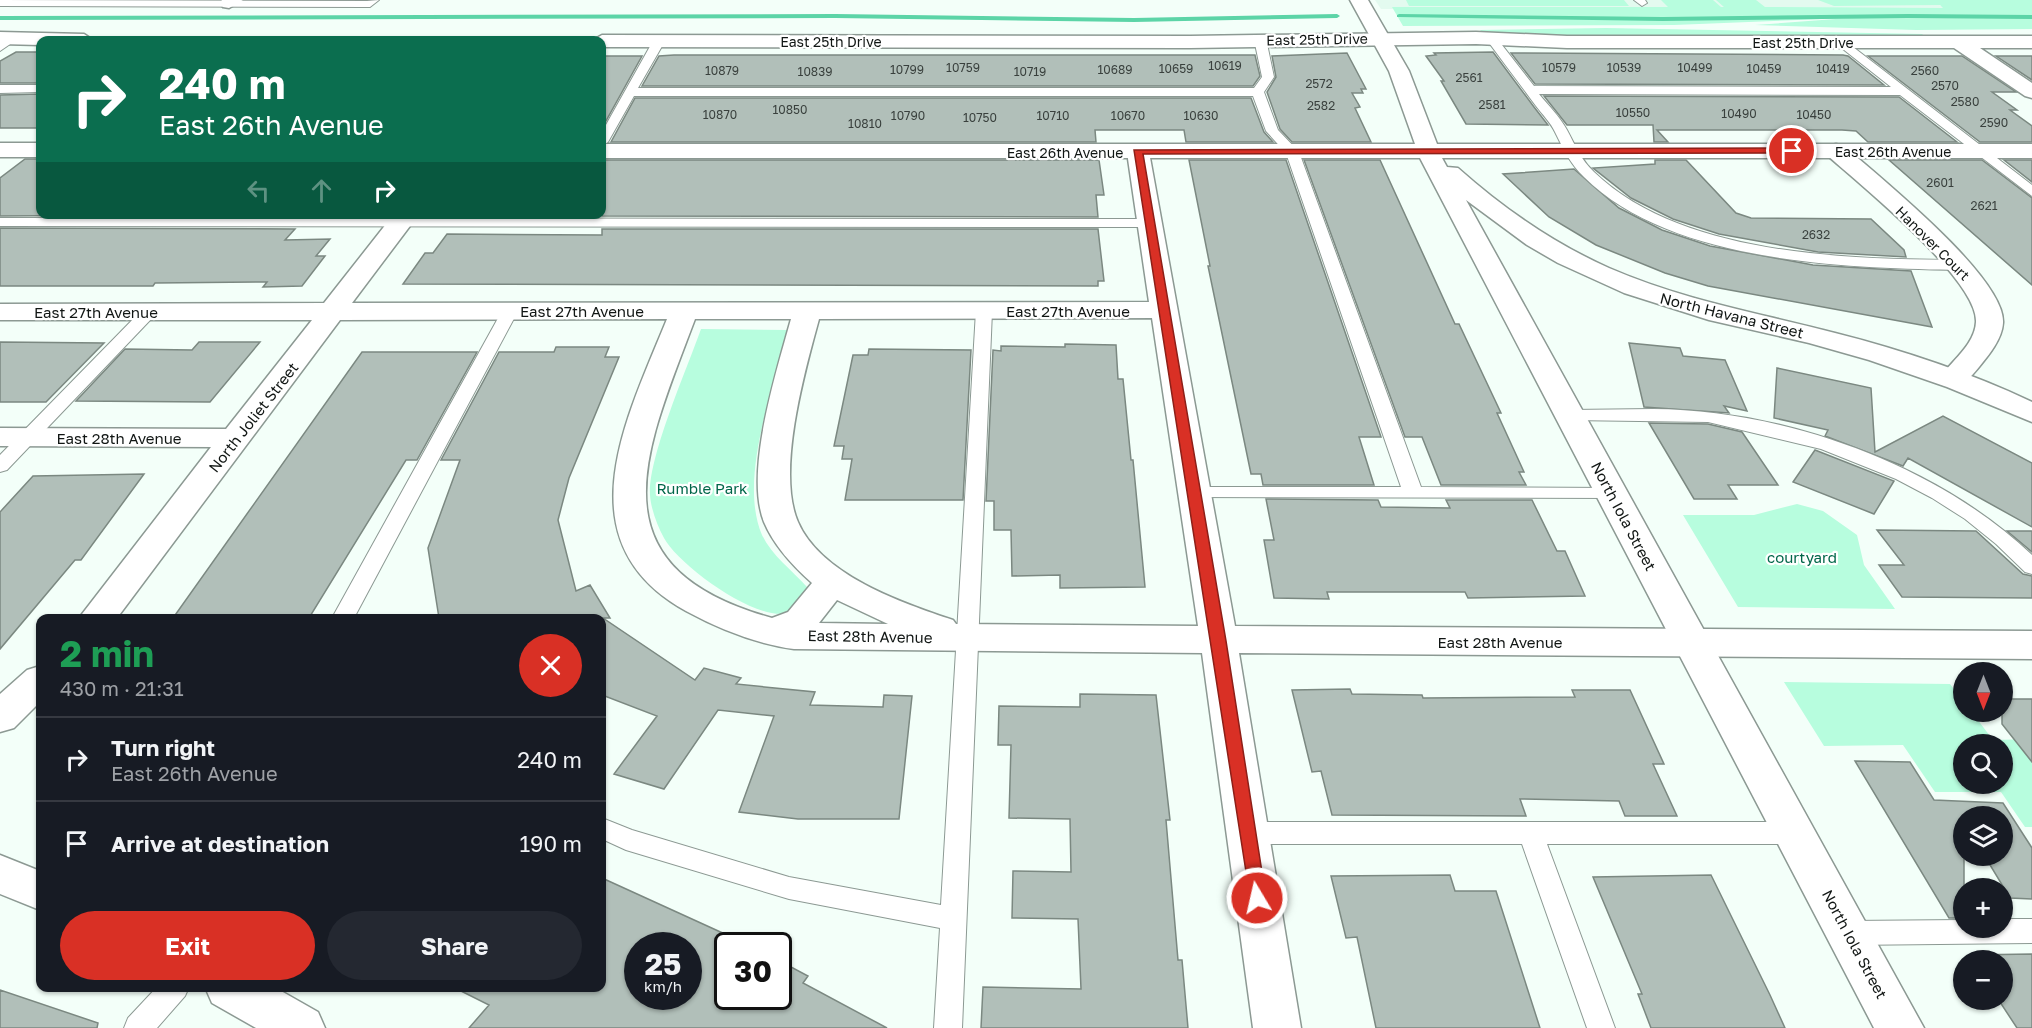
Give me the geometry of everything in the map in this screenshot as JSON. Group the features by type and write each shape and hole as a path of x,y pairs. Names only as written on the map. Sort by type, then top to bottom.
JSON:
{"street":[{"name":"North Iola Street","path":"1359,0 1411,98 1428,152 1900,1028"},
{"name":"East 25th Drive","path":"606,41 1190,42 1260,39 1491,38 1567,42 2032,42"},
{"path":"4,41 36,41"},
{"path":"1960,43 2032,92"},
{"path":"0,150 36,150"},
{"name":"East 26th Avenue","path":"606,151 2032,151"},
{"name":"Hanover Court","path":"1836,151 1960,265 1985,298 1990,320 1983,343 1953,379"},
{"path":"1138,152 1219,641 1276,1028"},
{"name":"North Havana Street","path":"1428,152 1475,198 1514,228 1552,252 1594,272 1703,310 1824,339 1953,379 2032,413"},
{"name":"North Joliet Street","path":"100,614 238,438 404,219"},
{"name":"East 27th Avenue","path":"0,312 1164,310"},
{"name":"East 28th Avenue","path":"684,311 636,446 628,482 629,516 639,548 664,581 714,613 773,632 834,637 1219,641 2032,645"},
{"name":"East 28th Avenue","path":"807,311 774,462 774,491 780,521 799,551 833,581 883,609 968,638"},
{"name":"East 28th Avenue","path":"14,437 238,438"},
{"path":"773,632 801,621 833,581"},
{"path":"0,717 36,684"},
{"path":"0,874 36,889"},
{"path":"238,992 301,1028"}],"lane":[{"path":"0,3 370,4 374,0"},
{"path":"1491,38 1562,132 1571,152 1588,174 1614,196 1660,221 1726,243 1794,258 1876,264 1960,265"},
{"path":"1258,92 1268,77 1260,39"},
{"path":"606,135 659,41"},
{"path":"1840,42 2032,192"},
{"path":"0,89 36,89"},
{"path":"1532,90 1902,90"},
{"path":"630,92 1258,92"},
{"path":"1258,92 1272,131 1292,152 1413,494"},
{"path":"0,222 404,219 1149,223"},
{"path":"345,614 510,311"},
{"path":"948,1028 984,311"},
{"path":"0,466 14,437 149,312"},
{"path":"1570,415 1703,416 1796,435 1896,470 1968,512 2020,554 2032,567"},
{"path":"1194,493 1612,494"},
{"path":"606,830 627,839 789,888 954,919"},
{"path":"1247,833 1795,833"},
{"path":"1531,833 1601,1028"},
{"path":"1848,933 2032,932"},
{"path":"138,1028 170,992"}],"shaded area":[{"path":"1375,0 1932,0 1947,10 1381,9"}],"green space":[{"path":"1406,0 1624,0 1629,6 1409,6"},
{"path":"1661,0 1713,0 1721,7 1724,7 1716,0 1756,0 1765,7 1943,8 1940,5 1834,6 1818,0 2032,0 2032,29 1916,30 1755,25 1849,18 1674,25 1403,26 1392,7 1668,7"},
{"path":"1606,28 1922,34 1926,37 1552,36 1483,33 1480,30"},
{"name":"Rumble Park","path":"701,329 788,330 767,405 756,461 754,487 756,512 766,543 807,587 808,593 793,611 779,614 762,611 722,591 672,550 655,517 650,495 655,459"},
{"name":"courtyard","path":"1797,504 1823,511 1857,535 1864,565 1895,609 1738,607 1683,515 1754,515"},
{"path":"1784,682 1950,684 1953,688 1953,722 1979,722 1988,734 1953,734 1953,792 1935,792 1903,745 1824,746"},
{"path":"2013,739 2032,739 2032,827 2025,827 2013,806 2002,794 2013,794"}],"building":[{"path":"16,52 36,52 36,83 0,83 0,61"},
{"path":"1493,52 1548,125 1466,124 1441,81 1444,81 1426,56 1436,55 1434,53"},
{"path":"1347,53 1366,89 1361,89 1363,93 1352,93 1360,107 1355,108 1371,142 1292,142 1280,129 1267,92 1276,77 1272,56"},
{"path":"1511,53 1843,55 1848,56 1884,85 1535,84"},
{"path":"1255,55 1260,76 1253,86 642,86 659,56"},
{"path":"606,56 642,56 606,121"},
{"path":"1868,56 1962,56 2016,92 1992,92 2017,110 2010,110 2032,126 2032,142 1980,142"},
{"path":"1996,56 2032,56 2032,80"},
{"path":"36,94 36,128 0,128 0,95"},
{"path":"1544,96 1899,97 1957,142 1868,142 1856,131 1842,130 1657,130 1668,142 1654,142 1653,125 1567,125"},
{"path":"635,98 1251,98 1264,132 1273,142 1186,142 1184,130 1095,130 1096,142 611,142"},
{"path":"25,159 36,159 36,216 0,216 0,178"},
{"path":"606,160 1099,160 1104,195 1096,195 1098,217 606,216"},
{"path":"1189,160 1286,160 1381,437 1359,437 1374,485 1263,485 1261,474 1251,474 1208,266 1210,266"},
{"path":"1304,160 1380,160 1455,324 1459,324 1501,413 1497,413 1524,472 1519,472 1526,485 1441,485 1422,437 1405,437"},
{"path":"1655,160 1686,160 1736,213 1751,218 1871,219 1904,250 1906,257 1818,252 1719,234 1673,219 1631,198 1593,168 1655,164"},
{"path":"1889,160 1982,160 2032,198 2032,285"},
{"path":"2004,160 2032,160 2032,182"},
{"path":"1574,169 1619,208 1662,230 1710,246 1813,265 1911,271 1932,327 1708,286 1665,273 1596,245 1549,217 1503,174"},
{"path":"0,228 295,229 285,240 330,239 316,256 325,256 302,286 263,287 267,282 155,283 153,286 0,286"},
{"path":"602,229 1098,229 1104,281 1098,281 1098,286 403,284 425,253 433,253 447,234 602,235"},
{"path":"0,342 104,343 46,402 0,402"},
{"path":"199,342 260,342 210,402 76,401 125,349 192,350"},
{"path":"1629,343 1680,348 1683,356 1725,360 1747,411 1724,406 1729,413 1644,407"},
{"path":"1065,344 1116,345 1118,379 1123,379 1131,460 1133,460 1145,587 1060,588 1060,575 1012,576 1011,530 994,530 994,501 986,501 993,350 1001,351 1001,346 1065,347"},
{"path":"556,347 609,347 605,357 619,357 569,478 558,520 576,591 590,585 610,618 606,618 606,614 438,614 428,548 460,460 441,460 499,352 554,352"},
{"path":"869,349 971,350 963,500 845,500 852,459 842,459 844,446 834,446 853,355 868,355"},
{"path":"362,352 477,352 417,460 406,460 311,614 176,614"},
{"path":"1777,368 1871,388 1875,452 1943,416 2032,463 2032,527 1908,458 1903,466 1825,436 1828,430 1774,418"},
{"path":"1649,423 1708,424 1742,432 1778,485 1728,485 1737,499 1694,499"},
{"path":"1815,450 1894,481 1874,514 1793,482"},
{"path":"144,474 81,560 75,560 0,649 0,512 33,476"},
{"path":"1266,499 1378,500 1381,507 1450,508 1446,500 1532,500 1557,551 1565,551 1585,596 1468,598 1465,592 1327,592 1329,599 1274,598 1264,540 1274,540"},
{"path":"1877,530 1976,531 2023,574 2032,576 2032,598 1902,597 1879,565 1904,565"},
{"path":"2007,531 2032,531 2032,552"},
{"path":"606,620 695,680 704,668 741,678 736,684 815,692 810,705 883,707 884,695 912,696 899,819 798,819 739,812 774,716 718,710 664,789 614,774 657,716 606,697"},
{"path":"1350,689 1352,694 1422,695 1423,698 1575,697 1572,690 1630,690 1664,764 1653,764 1677,816 1625,816 1619,801 1520,799 1526,816 1332,815 1321,771 1312,772 1292,690"},
{"path":"1080,694 1156,695 1170,820 1166,820 1178,960 1182,960 1188,1028 981,1028 983,987 1081,989 1078,919 1012,918 1013,871 1071,872 1070,819 1009,818 1011,745 998,745 999,706 1080,707"},
{"path":"2013,699 2032,699 2032,762 2013,738 2013,734 2010,734 2002,722 2013,722"},
{"path":"1855,761 1910,762 1934,800 2003,803 2005,806 1953,806 1953,866 1964,866 1964,878 1953,878 1953,918 1949,918"},
{"path":"2013,819 2032,848 2032,899 2013,898 2013,878 1998,878 1991,866 2013,866"},
{"path":"1450,875 1455,891 1496,891 1540,1028 1376,1028 1357,937 1346,938 1331,876"},
{"path":"1711,875 1785,1028 1651,1028 1638,994 1642,994 1593,877"},
{"path":"606,880 720,932 714,932 714,1010 792,1010 792,967 808,976 803,983 887,1028 469,1028 489,1005 463,992 606,992"},
{"path":"2013,954 2032,954 2032,1028 2017,1028 2005,1010 2013,1010"},
{"path":"0,990 98,1023 97,1028 0,1028"}],"waterway":[{"path":"0,18 835,16 1134,20 1337,16"},
{"path":"1399,16 1663,19 2032,17"}],"route":[{"path":"1257,898 1219,641 1138,152 1792,151"}]}
